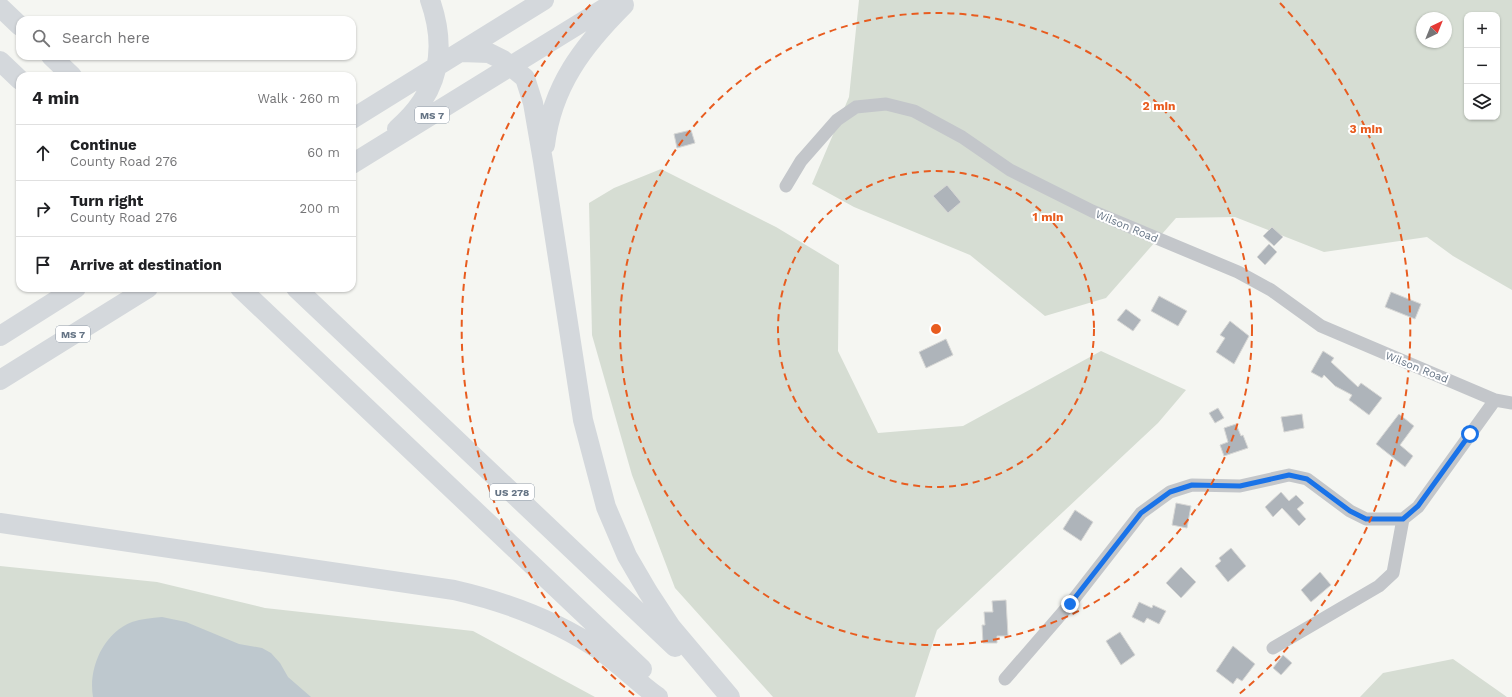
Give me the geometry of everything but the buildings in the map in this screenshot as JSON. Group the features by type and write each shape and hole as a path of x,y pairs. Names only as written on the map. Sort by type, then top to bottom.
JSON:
{"highway":[{"path":"357,160 399,128 428,92 438,66 437,21 430,0"},
{"path":"356,117 544,0"},
{"name":"MS 7","path":"357,160 618,0"},
{"path":"543,160 546,130 554,103 564,78 595,36 629,0"},
{"path":"0,8 16,22"},
{"path":"461,52 489,53 511,66 525,78 533,102 543,160 583,420 606,507 627,556 648,592 671,627 729,697"},
{"path":"55,60 68,72"},
{"path":"0,61 16,76"},
{"path":"0,336 70,292"},
{"name":"MS 7","path":"0,380 141,292"},
{"path":"244,292 671,697"},
{"name":"US 278","path":"300,292 729,697"},
{"path":"0,523 454,590 489,598 530,612 558,626 601,651 658,697"}],"street":[{"name":"Wilson Road","path":"786,186 801,161 836,120 856,107 886,104 914,111 962,137 1010,170 1092,211 1244,275 1271,290 1320,326 1351,340 1424,368 1495,400 1512,403"},
{"path":"1273,648 1379,586 1393,573 1403,519 1418,506 1495,400"},
{"path":"1005,679 1070,604 1141,513 1170,492 1192,485 1240,486 1289,475 1307,479 1350,511 1366,519 1403,519"}],"shaded area":[{"path":"859,0 1512,0 1512,290 1453,256 1427,237 1324,252 1235,217 1176,218 1106,298 1045,316 970,255 854,207 812,184 849,97"},
{"path":"661,169 776,227 839,265 838,351 878,433 963,426 1101,351 1186,390 1158,423 937,630 915,697 773,697 675,588 632,475 592,335 589,203 614,188"},
{"path":"0,566 157,582 265,608 473,631 595,697 0,697"},
{"path":"162,617 186,622 239,644 262,648 271,653 280,663 288,677 311,697 93,697 92,686 95,664 106,643 113,634 132,622"},
{"path":"1453,659 1507,697 1360,697 1383,673"}],"route":[{"path":"1070,604 1141,513 1170,492 1192,485 1240,486 1289,475 1307,479 1350,511 1366,519 1403,519 1418,506 1470,434"}]}
